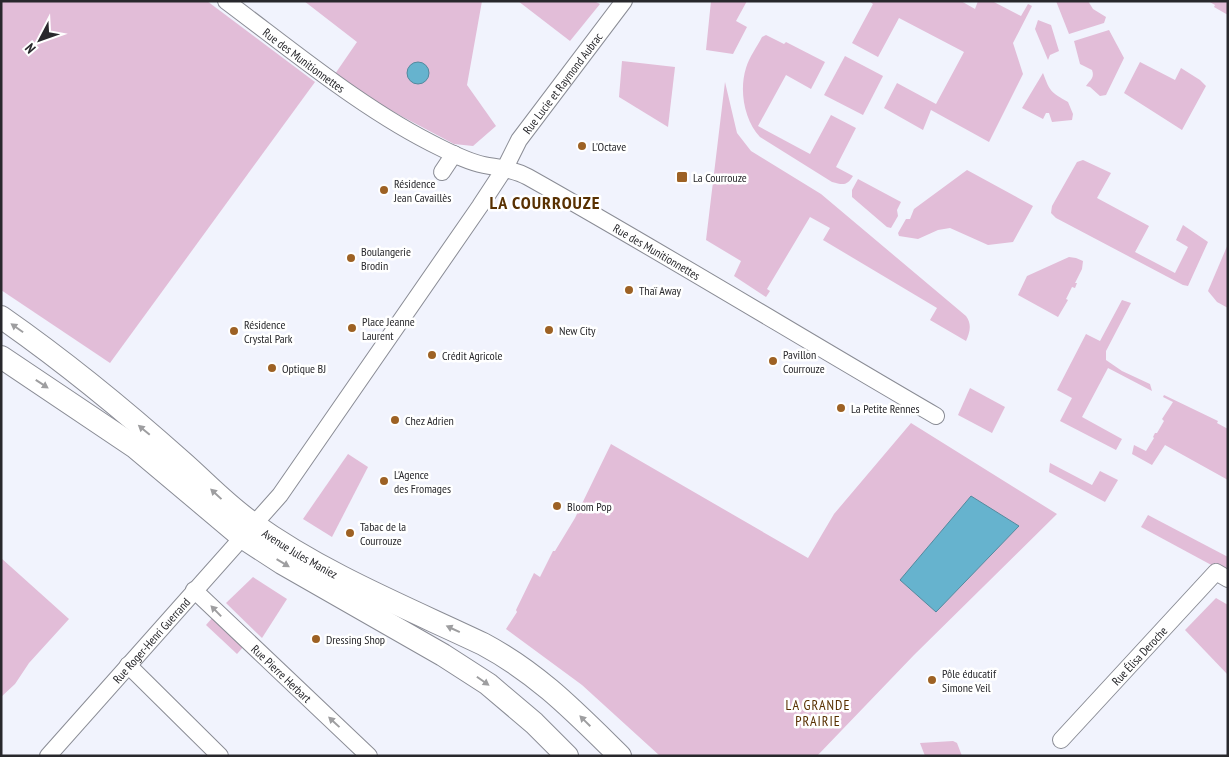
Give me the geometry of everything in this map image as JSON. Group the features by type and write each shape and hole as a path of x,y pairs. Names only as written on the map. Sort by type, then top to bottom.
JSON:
{"main road":[{"name":"Avenue Jules Maniez","path":"1,317 63,362 182,461 228,505 248,530 282,563 443,655 474,675 511,703 567,756"},
{"name":"Avenue Jules Maniez","path":"1,358 113,431 248,530 504,655 555,692 620,756"}],"street":[{"name":"Rue des Munitionnettes","path":"226,1 358,98 412,133 454,154 482,165 517,171 936,416"},
{"name":"Rue Lucie et Raymond Aubrac","path":"505,168 520,140 624,1"},
{"path":"442,172 454,154"},
{"path":"248,530 280,495 505,168"},
{"name":"Rue Roger-Henri Guerrand","path":"48,756 248,530"},
{"name":"Rue Élisa Deroche","path":"1062,740 1222,576"},
{"name":"Rue Pierre Herbart","path":"194,590 369,756"},
{"path":"128,665 220,756"}],"shaded area":[{"path":"1,1 207,1 315,82 110,363 1,290"},
{"path":"304,1 482,1 467,85 496,126 473,146 454,144 369,98 335,74 357,42"},
{"path":"518,1 594,1 600,4 570,41"},
{"path":"711,1 747,1 736,21 747,27 733,54 706,50"},
{"path":"869,1 961,1 975,9 978,1 992,1 1021,16 1028,4 1032,6 1013,43 1023,74 989,142 931,110 923,130 884,108 897,83 936,104 964,52 899,18 878,57 852,43 873,4"},
{"path":"1056,1 1088,1 1093,9 1106,17 1104,23 1069,34"},
{"path":"1208,1 1228,1 1228,15 1214,7 1215,5"},
{"path":"1038,20 1051,25 1059,51 1050,55 1048,60 1035,29"},
{"path":"1109,30 1124,58 1106,95 1100,96 1090,87 1086,86 1092,79 1093,73 1092,70 1080,64 1074,41"},
{"path":"766,35 784,44 786,42 825,62 811,89 786,75 758,126 810,154 831,115 856,128 836,167 853,176 849,182 842,184 832,182 760,137 750,122 744,104 744,77 751,56 762,37"},
{"path":"845,56 883,76 863,115 824,95"},
{"path":"622,61 675,67 668,127 619,97"},
{"path":"1140,62 1175,80 1181,68 1206,86 1182,130 1124,93"},
{"path":"1043,73 1052,91 1068,102 1073,114 1072,120 1052,122 1049,113 1046,113 1043,119 1022,108"},
{"path":"725,82 737,133 751,151 821,194 966,316 970,328 966,341 930,320 937,308 823,240 830,228 810,217 767,289 770,291 766,297 734,276 741,261 706,240"},
{"path":"1083,160 1111,173 1097,198 1149,226 1135,252 1175,273 1188,247 1176,240 1183,225 1208,242 1188,286 1056,218 1051,213 1052,206 1077,162"},
{"path":"967,170 1033,206 1013,242 988,245 950,228 938,230 918,239 899,236 898,233 906,219 910,219 914,209"},
{"path":"858,179 901,202 897,210 898,216 891,228 887,227 852,197 852,190"},
{"path":"1228,244 1228,308 1217,302 1208,291"},
{"path":"1069,257 1083,261 1082,269 1075,283 1077,283 1075,288 1072,287 1066,299 1068,300 1058,317 1018,295 1027,276"},
{"path":"1122,300 1131,303 1106,351 1106,360 1122,371 1150,384 1152,391 1108,368 1082,417 1122,439 1116,450 1060,421 1072,398 1057,390 1086,334 1100,341"},
{"path":"970,388 1005,407 992,433 958,415"},
{"path":"1164,395 1218,421 1217,423 1228,429 1228,480 1165,445 1152,465 1132,454 1134,445 1146,451 1155,433 1157,433 1164,421 1162,419 1173,402 1163,397"},
{"path":"911,423 1057,514 914,655 817,756 660,756 582,685 506,629 517,612 516,610 534,573 540,577 553,551 555,551 575,518 611,444 808,558 834,514"},
{"path":"348,454 368,467 332,537 303,519"},
{"path":"1050,463 1092,485 1100,471 1118,480 1105,502 1049,472"},
{"path":"1148,515 1228,557 1228,574 1141,527"},
{"path":"1,558 69,619 29,663 15,684 1,697"},
{"path":"253,577 287,599 262,638 226,603"},
{"path":"1216,598 1228,605 1228,675 1185,630"},
{"path":"213,617 244,646 237,654 206,625"},
{"path":"953,741 957,743 962,756 925,756 920,743"}],"water":[{"path":"418,62 426,65 429,73 426,81 418,84 410,81 407,73 410,65"},
{"path":"971,496 1019,526 936,612 900,580"}],"place":[{"name":"L'Octave","path":"582,146"},
{"name":"La Courrouze","path":"682,177"},
{"name":"Résidence Jean Cavaillès","path":"384,190"},
{"name":"Boulangerie Brodin","path":"351,258"},
{"name":"Thaï Away","path":"629,290"},
{"name":"Place Jeanne Laurent","path":"352,328"},
{"name":"New City","path":"549,330"},
{"name":"Résidence Crystal Park","path":"234,331"},
{"name":"Crédit Agricole","path":"432,355"},
{"name":"Pavillon Courrouze","path":"773,361"},
{"name":"Optique BJ","path":"272,368"},
{"name":"La Petite Rennes","path":"841,408"},
{"name":"Chez Adrien","path":"395,420"},
{"name":"L'Agence des Fromages","path":"384,481"},
{"name":"Bloom Pop","path":"557,506"},
{"name":"Tabac de la Courrouze","path":"350,533"},
{"name":"Dressing Shop","path":"316,639"},
{"name":"Pôle éducatif Simone Veil","path":"932,680"}],"district":[{"name":"LA COURROUZE","path":"545,202"},
{"name":"LA GRANDE PRAIRIE","path":"818,714"}]}
